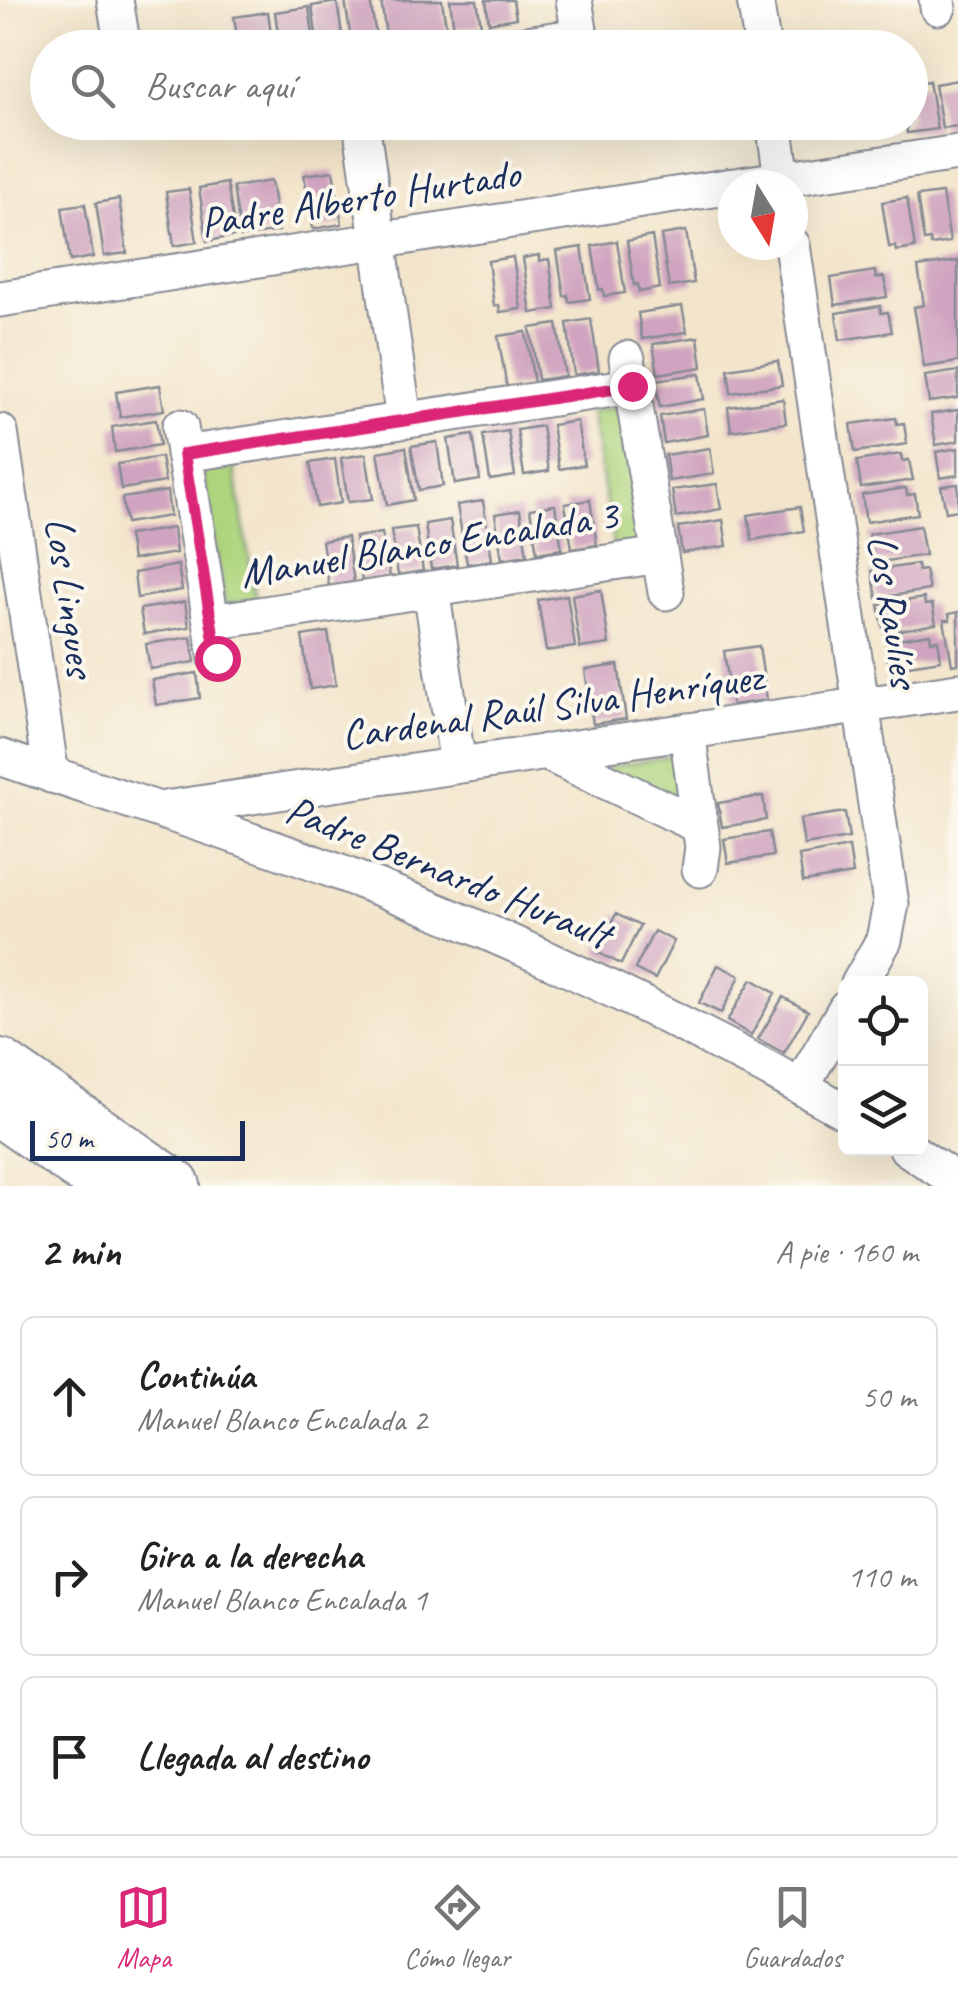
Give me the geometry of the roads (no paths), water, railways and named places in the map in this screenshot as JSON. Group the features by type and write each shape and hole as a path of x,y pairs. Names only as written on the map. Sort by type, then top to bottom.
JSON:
{"highway":[{"path":"0,1065 174,1186"},
{"path":"0,1110 110,1186"}],"street":[{"path":"115,0 120,30"},
{"path":"574,0 579,30"},
{"path":"756,0 760,30"},
{"path":"364,140 404,420"},
{"path":"777,140 781,170"},
{"path":"808,178 958,153"},
{"name":"Padre Alberto Hurtado","path":"0,299 718,188"},
{"name":"Los Raulíes","path":"794,260 891,904 884,940 864,976"},
{"path":"217,658 182,440 404,420 629,373 666,592"},
{"name":"Los Lingues","path":"0,432 51,775"},
{"name":"Manuel Blanco Encalada 3","path":"211,622 660,555"},
{"path":"431,589 458,765"},
{"name":"Cardenal Raúl Silva Henríquez","path":"159,810 958,691"},
{"path":"687,731 703,846 700,870"},
{"path":"545,752 700,826"},
{"name":"Padre Bernardo Hurault","path":"0,757 339,872 568,966 838,1107"},
{"path":"801,1086 838,1022"},
{"path":"919,1156 958,1182"}]}
